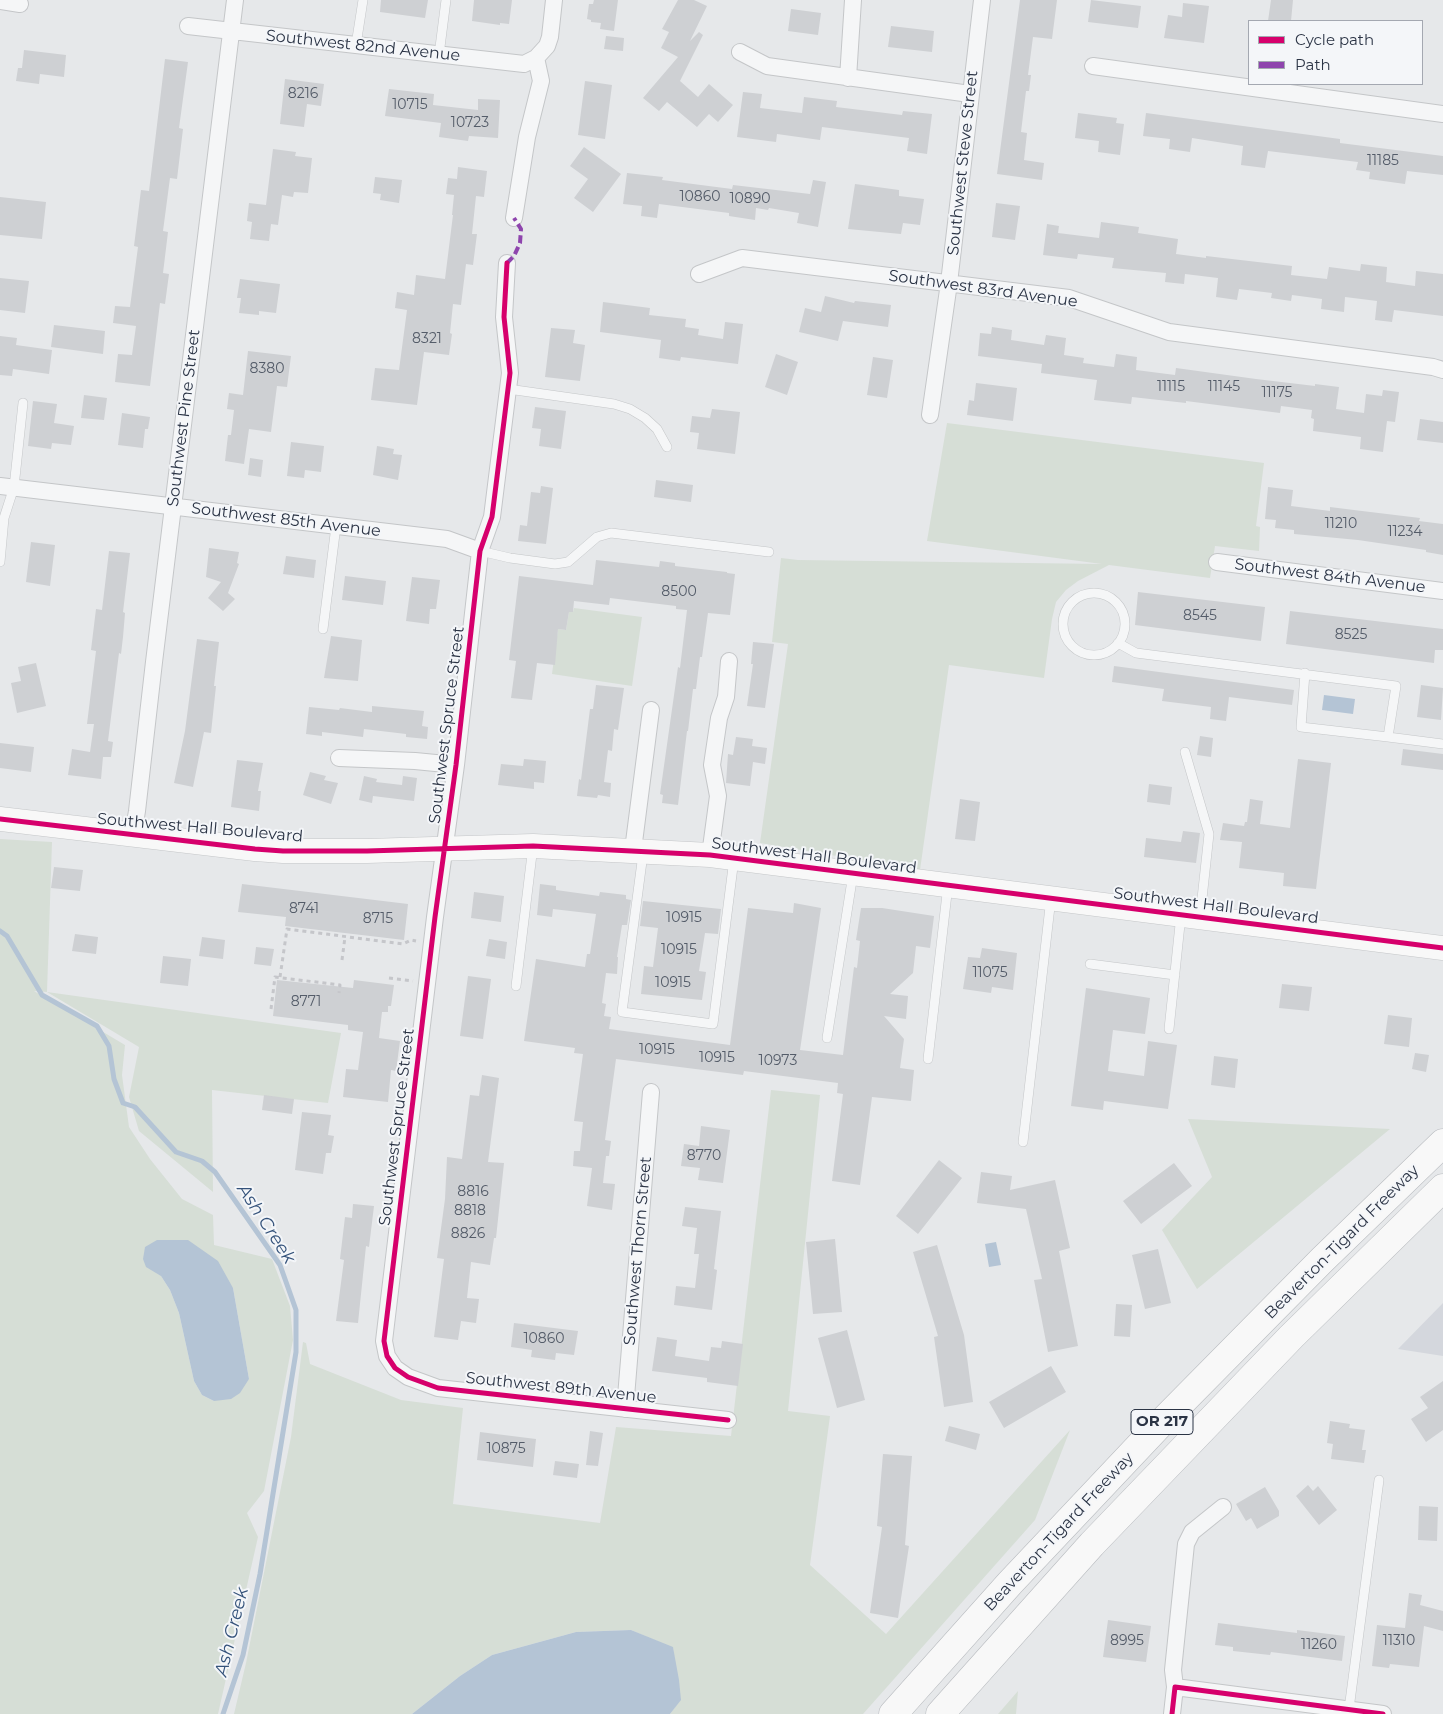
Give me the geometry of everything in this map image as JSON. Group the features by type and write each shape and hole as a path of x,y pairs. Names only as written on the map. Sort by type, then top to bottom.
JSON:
{"highway":[{"name":"Beaverton-Tigard Freeway","path":"893,1714 1010,1584 1161,1423 1322,1260 1443,1142"},
{"name":"Beaverton-Tigard Freeway","path":"940,1714 1092,1544 1291,1337 1443,1188"}],"main road":[{"name":"Southwest Hall Boulevard","path":"0,819 255,849 291,851 367,851 533,846 710,855 1443,948"}],"street":[{"name":"Southwest Pine Street","path":"133,835 235,0"},
{"path":"514,218 527,137 541,81 536,58 547,46 550,38 554,0"},
{"path":"848,78 853,0"},
{"name":"Southwest Steve Street","path":"930,415 949,283 982,0"},
{"path":"0,2 20,4"},
{"name":"Southwest 82nd Avenue","path":"188,26 517,64 524,64 536,58"},
{"path":"740,52 767,66 970,94"},
{"path":"1093,66 1443,114"},
{"name":"Southwest 83rd Avenue","path":"699,274 742,258 1069,298 1169,332 1443,370"},
{"name":"Southwest Spruce Street","path":"396,1368 387,1356 384,1341 385,1326 456,765 480,551 492,516 508,389 510,364 504,316 507,263"},
{"name":"Southwest 85th Avenue","path":"7,486 447,539 480,551"},
{"name":"Southwest 84th Avenue","path":"1217,562 1443,590"},
{"path":"710,855 718,796 712,764 719,718 726,697 729,661"},
{"path":"638,851 651,710"},
{"path":"339,758 415,761 456,765"},
{"name":"Southwest Thorn Street","path":"625,1408 651,1092"},
{"name":"Southwest 89th Avenue","path":"396,1368 408,1377 438,1388 690,1414 728,1420"},
{"path":"1172,1714 1175,1687 1173,1670 1186,1544 1192,1532 1223,1507"},
{"path":"1175,1687 1383,1714"}],"lane":[{"path":"356,45 363,0"},
{"path":"439,55 446,0"},
{"path":"508,389 606,403 630,409 645,418 657,429 667,447"},
{"path":"0,562 7,486 23,403"},
{"path":"323,628 336,526"},
{"path":"480,551 510,558 555,564 568,562 597,537 611,533 769,552"},
{"path":"1095,593 1106,595 1114,601 1121,609 1124,619 1124,629 1118,643 1105,652 1095,655 1076,649 1064,633 1063,623 1070,605 1077,598 1095,593"},
{"path":"1118,643 1136,652 1396,686 1388,737"},
{"path":"1305,673 1301,727 1443,744"},
{"path":"1169,1028 1175,975 1191,916 1209,834 1186,752"},
{"path":"516,986 533,846"},
{"path":"638,851 622,1012 713,1024 734,859"},
{"path":"827,1038 853,874"},
{"path":"928,1059 948,885"},
{"path":"1023,1142 1051,898"},
{"path":"1090,964 1175,975"},
{"path":"1349,1709 1379,1480"}],"path":[{"path":"280,978 287,930 403,944 410,940 419,941"},
{"path":"342,960 345,937"},
{"path":"272,1009 275,977 340,985 339,993"},
{"path":"389,978 414,981"}],"shaded area":[{"path":"947,423 1264,463 1256,526 1260,527 1259,551 1215,546 1210,578 1109,565 1078,581 1066,590 1056,602 1044,678 949,665 920,870 760,843 788,644 772,642 781,558 798,560 1102,564 927,541"},
{"path":"574,608 642,617 632,686 552,674 558,629 566,630 569,612 573,612"},
{"path":"0,839 52,842 47,992 34,991 125,1045 122,1075 129,1127 150,1159 182,1199 213,1215 214,1245 272,1259 290,1306 293,1340 264,1491 247,1513 258,1537 218,1714 0,1714","holes":["161,1276 233,1288 249,1379 214,1401 202,1395 194,1381 179,1313 170,1290"]},
{"path":"47,992 341,1033 328,1103 212,1090 213,1192 139,1131 129,1097 139,1047"},
{"path":"771,1090 820,1095 788,1411 830,1416 810,1565 886,1634 1070,1430 1035,1520 863,1714 670,1714 680,1700 673,1648 631,1630 576,1632 492,1655 460,1676 412,1714 234,1714 291,1437 303,1342 306,1343 310,1364 401,1400 463,1408 453,1504 600,1523 616,1427 731,1436"},
{"path":"1188,1119 1390,1129 1197,1289 1162,1230 1212,1177"},
{"path":"1443,1303 1443,1356 1398,1349"},
{"path":"1018,1691 1016,1714 998,1714"}],"water":[{"path":"1324,695 1355,699 1353,714 1322,710"},
{"path":"157,1240 188,1240 218,1261 233,1288 249,1379 240,1393 231,1399 214,1401 202,1395 194,1381 179,1313 170,1290 161,1276 146,1267 143,1259 145,1247"},
{"path":"996,1242 1001,1265 989,1267 985,1244"},
{"path":"631,1630 673,1647 681,1700 670,1714 412,1714 460,1676 492,1655 576,1632"}],"building":[{"path":"381,0 428,0 425,18 380,12"},
{"path":"474,0 512,0 509,24 500,23 500,25 472,21"},
{"path":"594,0 618,0 614,31 600,29 601,23 591,22 591,20 587,19 589,4 593,4"},
{"path":"678,0 694,0 707,6 690,41 699,32 703,35 680,81 698,97 709,84 733,105 718,122 709,114 697,127 667,102 659,111 643,98 678,57 661,48 669,32 662,29"},
{"path":"1020,0 1057,0 1052,39 1033,37 1028,75 1031,75 1029,91 1026,91 1021,132 1027,133 1024,160 1044,163 1042,180 997,174"},
{"path":"1091,0 1141,6 1138,28 1088,22"},
{"path":"1271,0 1293,0 1291,20 1268,20"},
{"path":"1183,3 1209,6 1204,43 1164,38 1168,15 1182,17"},
{"path":"791,9 821,13 818,35 788,31"},
{"path":"891,26 934,31 932,52 888,47"},
{"path":"606,36 624,38 623,51 604,49"},
{"path":"24,50 66,55 64,77 40,74 39,84 16,81 18,68 22,68"},
{"path":"165,59 188,62 179,128 183,129 177,179 170,178 163,231 168,232 163,273 169,274 165,304 160,303 150,386 115,382 118,354 132,355 136,326 113,323 115,306 130,307 138,247 134,246 141,190 149,191"},
{"path":"285,79 324,84 321,106 307,104 304,127 280,124"},
{"path":"585,81 612,85 605,139 578,135"},
{"path":"389,89 434,94 433,105 478,110 478,99 500,100 498,138 469,136 468,141 439,137 441,123 385,116"},
{"path":"743,92 762,94 760,108 802,113 804,97 837,101 836,107 902,115 903,111 932,114 927,154 907,151 909,138 822,127 820,140 777,134 776,142 737,137"},
{"path":"1078,113 1117,118 1116,123 1124,124 1120,155 1098,152 1099,141 1075,138"},
{"path":"1146,113 1340,139 1340,143 1443,156 1443,175 1407,171 1405,184 1369,179 1370,172 1356,170 1358,162 1268,151 1265,168 1241,165 1243,146 1192,138 1190,152 1169,149 1170,139 1143,136"},
{"path":"584,147 621,174 593,212 574,198 588,179 570,166"},
{"path":"273,149 296,152 295,156 312,158 308,193 294,192 293,197 282,195 278,225 271,224 269,241 250,239 252,222 247,221 249,203 266,205"},
{"path":"458,167 487,171 484,197 476,196 472,234 477,234 473,265 466,264 461,305 453,304 449,355 424,352 417,405 371,400 375,368 399,370 407,310 395,308 397,292 414,295 416,275 445,279 454,195 446,194 448,178 457,179"},
{"path":"627,173 663,177 662,180 732,189 733,185 810,194 813,180 826,182 818,227 797,223 799,213 769,208 768,210 756,208 755,220 729,216 729,213 659,204 657,218 641,216 642,206 623,204"},
{"path":"375,177 402,180 399,203 380,200 381,194 373,193"},
{"path":"855,184 899,190 899,196 924,199 920,225 903,223 901,234 848,229"},
{"path":"0,197 46,202 42,239 0,235"},
{"path":"996,203 1020,206 1015,240 992,237"},
{"path":"1101,222 1139,227 1138,233 1178,239 1176,254 1292,266 1291,275 1327,279 1329,267 1360,271 1361,264 1387,267 1386,282 1415,286 1416,271 1443,274 1443,316 1394,310 1392,322 1375,320 1377,301 1345,297 1344,312 1321,309 1322,299 1292,295 1291,301 1271,298 1272,293 1239,289 1237,300 1216,297 1218,278 1185,274 1184,284 1165,282 1166,273 1112,268 1114,258 1078,254 1077,259 1043,255 1047,224 1059,226 1058,233 1099,238"},
{"path":"0,278 29,281 25,313 0,310"},
{"path":"240,279 280,284 276,313 259,311 259,315 239,313 241,298 237,298"},
{"path":"825,296 854,303 855,301 891,305 888,327 843,321 838,341 799,332 805,308 821,312"},
{"path":"603,302 650,308 649,315 686,319 685,327 699,329 698,335 723,339 725,322 743,324 738,364 681,357 680,361 659,358 661,340 600,332"},
{"path":"54,325 105,331 103,354 51,347"},
{"path":"992,327 1012,330 1011,340 1044,345 1046,335 1066,338 1064,355 1084,358 1083,363 1114,367 1116,354 1137,357 1136,370 1175,375 1176,368 1315,386 1315,384 1339,387 1336,409 1364,413 1366,394 1382,396 1383,390 1399,392 1395,422 1387,421 1383,452 1360,449 1361,437 1313,431 1314,419 1311,418 1312,410 1281,406 1280,413 1186,401 1186,403 1132,397 1131,404 1094,400 1097,380 1041,373 1042,364 978,356 980,333 991,334"},
{"path":"551,328 575,330 573,343 585,345 580,381 545,377"},
{"path":"0,336 17,338 16,345 52,350 49,374 13,369 12,376 0,375"},
{"path":"248,351 291,356 287,387 277,386 271,432 249,429 244,464 225,461 228,435 231,435 234,410 227,409 229,393 243,395"},
{"path":"776,354 798,362 787,395 765,387"},
{"path":"873,357 893,360 887,398 867,395"},
{"path":"976,383 1017,388 1013,421 967,415 969,400 974,401"},
{"path":"84,395 107,398 104,420 81,418"},
{"path":"33,401 57,404 54,423 74,426 71,445 52,443 51,449 28,446"},
{"path":"535,407 566,411 561,449 539,446 541,429 532,428"},
{"path":"712,409 740,412 735,454 697,449 699,433 690,432 692,416 710,418"},
{"path":"122,413 150,417 148,429 145,429 143,448 118,445"},
{"path":"1420,419 1443,422 1443,443 1417,440"},
{"path":"291,442 324,446 321,472 305,470 304,478 287,476"},
{"path":"377,446 394,449 393,454 402,455 398,480 373,475"},
{"path":"250,458 263,460 261,477 248,475"},
{"path":"656,480 693,485 691,502 654,497"},
{"path":"541,486 553,488 546,544 518,541 520,525 527,526 531,492 540,493"},
{"path":"1268,487 1293,490 1291,506 1330,511 1330,507 1420,518 1419,521 1443,524 1443,555 1426,552 1426,550 1358,540 1294,534 1294,530 1275,528 1276,520 1265,519"},
{"path":"31,542 55,545 50,586 26,582"},
{"path":"209,548 239,552 237,563 239,564 228,593 235,599 223,611 208,598 221,582 206,577"},
{"path":"109,551 130,553 123,612 125,613 123,637 121,654 119,653 108,741 113,742 111,757 103,757 101,779 68,775 72,749 90,752 94,724 87,724 96,651 91,650 96,609 102,610"},
{"path":"286,556 316,560 314,578 283,574"},
{"path":"596,560 659,567 660,561 675,563 675,566 735,574 730,615 708,613 696,689 693,689 678,805 662,803 663,795 660,794 687,610 676,609 676,606 610,598 609,605 574,601 573,612 569,612 566,630 558,629 555,665 537,663 532,700 511,698 516,661 509,660 519,576 593,585"},
{"path":"345,576 386,581 383,605 342,600"},
{"path":"412,577 440,580 436,609 430,609 429,624 406,621"},
{"path":"1138,592 1265,607 1261,641 1135,625"},
{"path":"1290,611 1443,629 1443,650 1435,650 1434,663 1286,644"},
{"path":"331,636 362,640 358,681 324,678"},
{"path":"197,639 219,642 211,733 204,732 193,787 174,783 185,731"},
{"path":"753,642 774,644 765,708 747,706 753,664 751,664"},
{"path":"36,663 46,706 17,713 11,683 21,681 18,667"},
{"path":"1114,666 1294,690 1292,705 1229,697 1226,721 1210,719 1211,707 1162,701 1164,689 1112,682"},
{"path":"596,685 624,688 618,730 614,729 612,751 608,750 604,782 611,783 610,797 598,795 597,798 577,796 579,779 581,780 590,709 593,709"},
{"path":"1421,685 1443,688 1441,720 1417,717"},
{"path":"372,706 424,711 422,726 428,727 427,739 406,737 406,734 364,729 363,737 322,732 322,736 306,734 309,707 372,712"},
{"path":"1200,736 1213,738 1211,757 1197,755"},
{"path":"736,737 753,739 752,746 767,748 765,764 753,762 750,786 726,783 728,754 733,755"},
{"path":"0,743 34,747 31,772 0,768"},
{"path":"1403,749 1443,754 1443,770 1401,765"},
{"path":"524,759 546,761 544,783 534,782 534,789 498,785 501,764 523,766"},
{"path":"1298,759 1331,763 1316,889 1283,886 1284,873 1239,868 1242,842 1220,840 1223,823 1244,826 1245,822 1247,822 1250,799 1263,801 1260,824 1290,828"},
{"path":"237,760 263,763 258,791 261,791 259,811 231,807"},
{"path":"310,772 326,776 324,780 338,783 331,804 303,795"},
{"path":"364,776 377,779 376,782 402,785 403,776 417,778 414,801 373,796 372,803 359,800"},
{"path":"1149,784 1172,787 1170,805 1147,802"},
{"path":"960,799 980,802 975,841 955,839"},
{"path":"1183,831 1200,833 1196,863 1144,857 1146,838 1181,842"},
{"path":"54,867 83,870 80,891 51,888"},
{"path":"242,884 408,904 404,940 285,926 286,917 238,912"},
{"path":"540,884 556,886 556,890 599,896 600,892 626,895 626,899 631,900 627,925 622,925 617,957 617,974 606,973 602,1003 606,1004 604,1016 611,1017 609,1029 730,1045 748,908 793,913 794,903 821,908 800,1050 843,1055 854,967 857,968 860,941 856,940 861,908 882,908 934,916 930,948 916,946 913,973 890,994 908,996 906,1019 884,1016 904,1039 900,1068 914,1070 911,1101 872,1097 860,1185 832,1181 843,1094 837,1093 838,1083 744,1071 743,1075 616,1059 605,1140 611,1141 609,1156 606,1156 603,1183 615,1184 612,1210 587,1206 592,1168 573,1166 574,1151 580,1151 583,1122 574,1121 583,1054 574,1053 575,1048 524,1041 536,959 585,967 587,954 590,954 596,914 553,909 552,917 537,915"},
{"path":"474,892 504,896 501,922 471,918"},
{"path":"643,901 721,909 718,934 705,933 699,971 706,972 702,1000 641,994 644,966 653,967 658,928 640,926"},
{"path":"75,934 98,937 96,954 72,951"},
{"path":"202,937 225,940 223,959 199,956"},
{"path":"489,939 507,942 505,959 486,956"},
{"path":"256,947 274,949 271,966 254,964"},
{"path":"982,948 1017,953 1013,990 992,987 991,993 963,989 968,957 980,958"},
{"path":"163,956 191,959 188,986 160,983"},
{"path":"468,976 491,979 483,1039 460,1036"},
{"path":"277,980 353,988 354,980 394,985 391,1006 388,1006 388,1012 382,1012 379,1038 400,1041 396,1071 391,1070 388,1102 343,1097 346,1069 358,1070 363,1032 348,1030 348,1025 273,1016"},
{"path":"1282,984 1312,987 1309,1011 1279,1008"},
{"path":"1086,988 1150,998 1145,1034 1113,1030 1108,1071 1144,1076 1148,1041 1177,1045 1168,1109 1104,1101 1103,1110 1071,1106"},
{"path":"1388,1015 1412,1018 1409,1047 1384,1044"},
{"path":"1415,1053 1429,1055 1426,1072 1412,1069"},
{"path":"1214,1056 1238,1059 1235,1088 1211,1085"},
{"path":"482,1075 499,1078 488,1162 504,1163 496,1238 494,1238 490,1265 471,1262 467,1298 479,1299 476,1323 461,1321 458,1340 434,1337 444,1259 437,1258 445,1199 447,1157 462,1159 470,1095 479,1096"},
{"path":"264,1095 294,1099 292,1114 262,1110"},
{"path":"302,1112 331,1115 328,1135 334,1136 331,1153 326,1153 323,1174 295,1170"},
{"path":"701,1126 730,1130 723,1183 698,1180 700,1168 681,1166 684,1144 699,1146"},
{"path":"939,1160 962,1178 918,1234 896,1216"},
{"path":"1174,1163 1192,1186 1141,1224 1123,1201"},
{"path":"981,1172 1012,1176 1010,1190 1055,1180 1070,1248 1059,1251 1078,1346 1048,1352 1034,1280 1042,1279 1026,1209 977,1203"},
{"path":"353,1204 374,1206 369,1247 366,1246 358,1323 336,1321 344,1260 340,1259 345,1217 352,1218"},
{"path":"685,1207 721,1211 714,1269 717,1270 712,1310 674,1305 676,1286 695,1288 699,1254 694,1254 697,1228 682,1226"},
{"path":"835,1239 842,1312 813,1314 806,1242"},
{"path":"937,1245 964,1335 973,1402 944,1407 934,1337 938,1336 913,1252"},
{"path":"1158,1249 1171,1303 1145,1309 1132,1255"},
{"path":"1116,1304 1132,1305 1130,1337 1114,1336"},
{"path":"514,1323 578,1331 574,1355 556,1353 555,1360 531,1357 532,1350 511,1347"},
{"path":"847,1330 865,1400 837,1408 818,1338"},
{"path":"657,1337 677,1340 675,1356 709,1361 711,1347 721,1348 722,1341 743,1344 738,1386 707,1382 707,1378 652,1371"},
{"path":"1051,1366 1066,1392 1004,1428 989,1402"},
{"path":"1443,1381 1443,1430 1426,1442 1411,1419 1428,1408 1420,1397"},
{"path":"1330,1421 1350,1424 1349,1428 1365,1430 1362,1450 1366,1450 1364,1463 1331,1459 1333,1444 1327,1443"},
{"path":"949,1426 980,1434 976,1450 945,1441"},
{"path":"590,1431 603,1433 598,1466 586,1465"},
{"path":"480,1432 536,1439 533,1467 477,1460"},
{"path":"883,1454 912,1456 905,1545 909,1546 898,1618 870,1613 882,1527 877,1526"},
{"path":"555,1461 579,1464 577,1478 553,1475"},
{"path":"1308,1485 1313,1491 1318,1486 1337,1510 1319,1525 1296,1496"},
{"path":"1265,1487 1279,1511 1279,1516 1257,1529 1251,1518 1246,1521 1236,1504"},
{"path":"1419,1506 1438,1507 1437,1541 1418,1540"},
{"path":"1409,1593 1422,1595 1420,1605 1443,1611 1443,1631 1424,1626 1419,1667 1390,1664 1389,1668 1372,1666 1377,1625 1405,1628"},
{"path":"1108,1620 1151,1626 1146,1662 1103,1657"},
{"path":"1218,1623 1297,1633 1297,1630 1345,1636 1342,1661 1271,1652 1270,1655 1233,1651 1233,1647 1215,1645"}],"waterway":[{"name":"Ash Creek","path":"0,931 7,936 42,995 97,1026 109,1046 114,1079 123,1103 135,1107 176,1152 202,1161 215,1172 280,1265 296,1310 296,1352 260,1574 243,1655 223,1714"}],"marked path":[{"path":"507,263 514,256 520,243 521,229 514,218"}],"cycle path":[{"path":"507,263 504,317 510,373 492,517 480,551 456,765 435,917 384,1341 387,1356 395,1368 408,1377 438,1388 728,1420"},
{"path":"0,819 283,851 367,851 533,846 710,855 1443,948"},
{"path":"1172,1714 1175,1687 1383,1714"}]}
